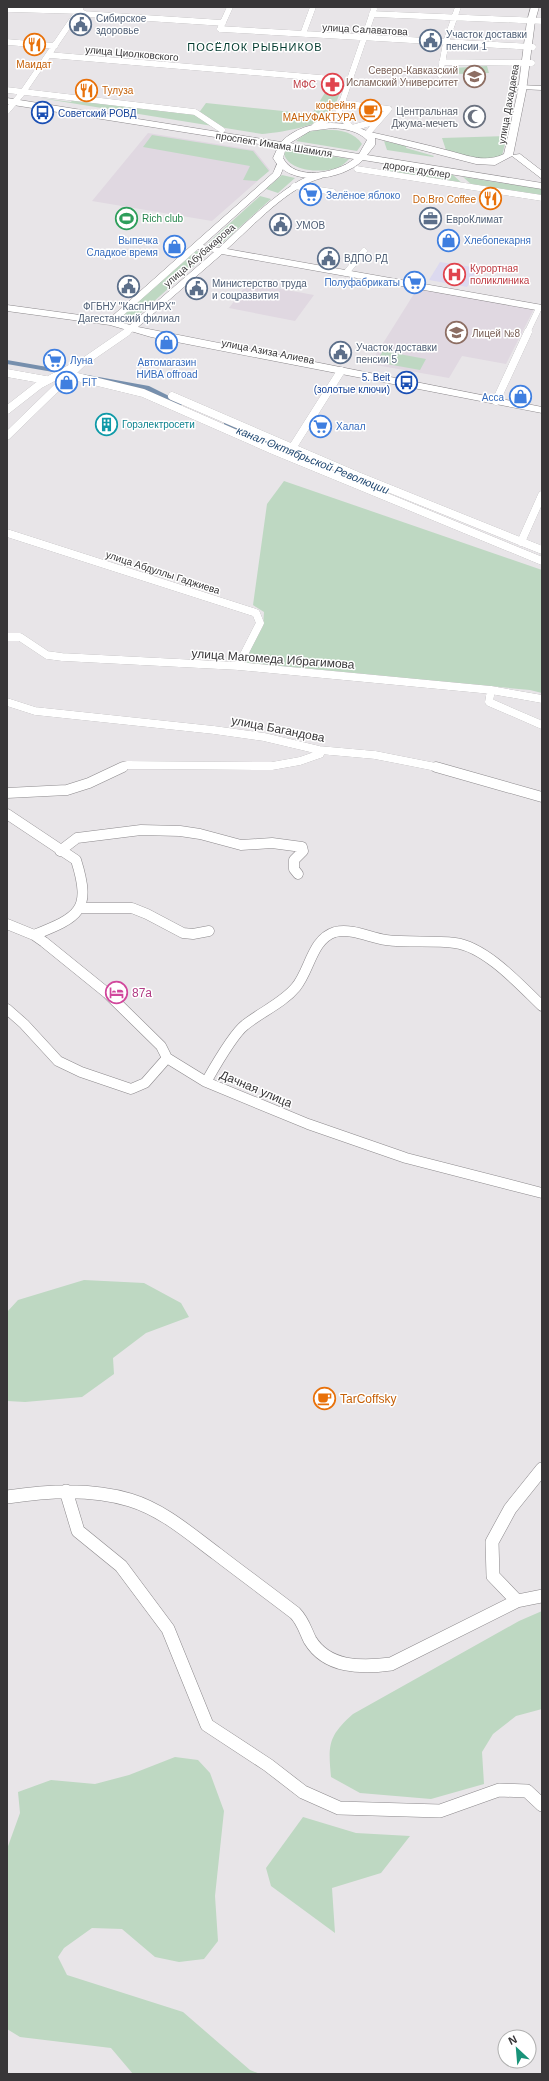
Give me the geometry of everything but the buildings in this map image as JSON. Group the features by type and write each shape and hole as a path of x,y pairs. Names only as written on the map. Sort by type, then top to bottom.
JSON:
{"main road":[{"name":"улица Дахадаева","path":"535,7 537,21"},
{"name":"улица Дахадаева","path":"370,140 386,137 476,161 495,162 504,159 510,152 540,7"},
{"name":"улица Дахадаева","path":"517,156 524,87"},
{"path":"524,87 542,88"},
{"name":"проспект Имама Шамиля","path":"14,98 265,137 285,143"},
{"name":"проспект Имама Шамиля","path":"14,98 246,140 285,143 387,160 542,182"},
{"path":"265,137 316,126 332,125 352,128 370,140 387,160 357,169 342,170"},
{"path":"285,143 301,130"},
{"path":"246,140 259,145 279,162"},
{"name":"улица Дахадаева","path":"370,140 390,140 482,164 496,164 517,156"},
{"name":"улица Абубакарова","path":"111,322 195,246 221,227 269,195 294,186 310,178 342,170 362,156 370,140"},
{"name":"улица Абубакарова","path":"133,327 221,251 269,195 277,174 279,162 278,152 285,143"},
{"name":"улица Дахадаева","path":"517,156 542,176"},
{"name":"проспект Имама Шамиля","path":"387,160 542,186"},
{"name":"улица Абубакарова","path":"279,162 296,172 319,176"},
{"path":"195,246 541,308"},
{"name":"улица Азиза Алиева","path":"7,308 111,322 341,371 497,399 542,404"},
{"name":"улица Азиза Алиева","path":"133,327 497,399 542,410"}],"street":[{"path":"7,9 80,9 85,14 223,23 230,7"},
{"path":"303,34 313,7"},
{"path":"316,126 338,114 365,38 373,7"},
{"path":"440,75 446,42 458,7"},
{"path":"7,111 14,98 49,55 80,9"},
{"path":"372,14 537,21"},
{"name":"улица Салаватова","path":"223,23 220,29 531,47"},
{"path":"7,42 55,46"},
{"name":"улица Циолковского","path":"49,55 333,79"},
{"path":"442,62 529,62"},
{"path":"7,90 14,98 195,112 222,130"},
{"path":"342,103 389,109 377,121 370,140"},
{"path":"338,114 352,128 377,121"},
{"name":"дорога дублер","path":"357,169 542,198"},
{"path":"454,172 472,187"},
{"path":"294,186 333,192"},
{"path":"346,273 364,251"},
{"path":"497,399 541,308"},
{"name":"улица Абубакарова","path":"7,436 82,363 133,327"},
{"path":"7,410 21,397 46,380 82,363"},
{"path":"287,455 293,448 341,371"},
{"path":"7,374 46,380"},
{"path":"69,376 143,392 287,455 542,560"},
{"path":"172,396 293,448 542,550"},
{"path":"521,542 542,495"},
{"name":"улица Абдуллы Гаджиева","path":"7,533 256,614 260,623 238,666"},
{"path":"500,544 508,536"},
{"name":"улица Магомеда Ибрагимова","path":"7,637 20,637 47,655 62,657 238,666 491,690 542,699"},
{"path":"491,690 489,702 542,725"},
{"name":"улица Багандова","path":"7,702 35,711 238,733 319,750 375,755 442,768 542,797"},
{"path":"7,793 67,790 89,783 127,765 272,766 300,761 320,754 319,750"},
{"path":"7,814 60,851 76,860 83,894 80,908 66,922 34,934"},
{"path":"60,851 77,838 141,830 180,831 200,834 241,845 272,843 302,847 303,851 294,860 294,868 298,874"},
{"path":"80,908 132,908 150,915 181,932 191,934 209,931"},
{"name":"Дачная улица","path":"7,924 34,934 107,993 161,1046 168,1058 206,1082 308,1124 406,1158 542,1194"},
{"path":"206,1082 221,1056 244,1025 260,1016 296,987 322,939 336,932 364,933 384,940 456,943 468,946 486,956 516,980 542,1006"},
{"path":"7,1009 24,1024 58,1061 81,1072 132,1089 145,1083 168,1058"},
{"path":"517,1602 493,1576 492,1542 510,1509 542,1469"},
{"path":"66,1491 78,1531 121,1566 168,1629 207,1725 268,1765 303,1792 339,1808 440,1811 499,1790 527,1791 542,1806"},
{"path":"7,1497 31,1493 66,1491 108,1494 132,1500 164,1516 295,1613 302,1619 310,1639 318,1650 329,1659 357,1667 373,1668 391,1664 517,1602 542,1596"}],"shaded area":[{"path":"148,133 254,150 270,170 212,221 92,201"},
{"name":"Курортная поликлиника","path":"440,262 478,268 467,287 429,280"},
{"path":"248,283 314,295 295,321 229,308"},
{"name":"Лицей №8","path":"417,289 534,309 506,364 462,356 449,378 370,364"}],"green space":[{"path":"487,66 489,73 456,74 453,68"},
{"path":"326,91 340,93 329,116 307,126 287,131 262,134 40,98 71,102 73,99 198,114 206,103 312,114"},
{"path":"319,130 343,131 354,136 362,144 357,151 296,141 308,132"},
{"path":"152,135 253,151 269,171 257,181 243,180 250,166 143,147"},
{"path":"507,136 502,156 480,160 446,150 442,138"},
{"path":"384,141 406,146 406,148 434,156 387,150"},
{"path":"287,149 349,159 342,165 331,170 307,170 299,168 287,160 284,154"},
{"path":"393,166 419,170 430,174 453,175 463,184 388,172"},
{"path":"282,175 295,178 278,193 266,189"},
{"path":"463,177 542,189 542,196 472,185"},
{"path":"260,196 271,199 219,246 208,243"},
{"path":"196,251 207,254 142,312 133,318 122,315"},
{"path":"383,351 426,359 420,370 376,362"},
{"path":"284,481 542,570 542,693 530,690 248,663 244,661 263,626 264,612 253,605 267,504"},
{"path":"84,1280 144,1283 181,1303 189,1317 146,1333 113,1358 114,1374 82,1397 25,1402 7,1401 7,1312 18,1300"},
{"path":"542,1611 542,1709 516,1716 493,1734 482,1752 484,1784 431,1799 360,1793 331,1777 330,1749 334,1735 353,1714 519,1621"},
{"path":"175,1757 198,1760 210,1773 224,1811 215,1896 218,1941 204,1959 179,1962 155,1957 122,1929 92,1928 64,1948 58,1957 67,1975 183,2012 250,2070 260,2074 133,2074 111,2048 20,2037 7,2029 7,1849 20,1813 18,1792 51,1780 95,1784 129,1775"},
{"path":"303,1817 356,1833 410,1836 381,1873 332,1888 335,1933 271,1886 266,1868"}],"waterway":[{"path":"7,362 53,370"},
{"name":"канал Октябрьской Революции","path":"85,376 146,388 181,404"},
{"name":"канал Октябрьской Революции","path":"227,423 301,455"}],"place":[{"name":"Сибирское здоровье","path":"80,24"},
{"name":"Участок доставки пенсии 1","path":"431,40"},
{"name":"Маидат","path":"34,44"},
{"name":"Северо-Кавказский Исламский Университет","path":"474,76"},
{"name":"МФС","path":"332,84"},
{"name":"Тулуза","path":"87,90"},
{"name":"кофейня МАНУФАКТУРА","path":"371,111"},
{"name":"Советский РОВД","path":"43,113"},
{"name":"Центральная Джума-мечеть","path":"474,117"},
{"name":"Зелёное яблоко","path":"311,195"},
{"name":"Do.Bro Coffee","path":"491,199"},
{"name":"Rich club","path":"126,218"},
{"name":"ЕвроКлимат","path":"431,219"},
{"name":"УМОВ","path":"281,225"},
{"name":"Хлебопекарня","path":"448,240"},
{"name":"Выпечка Сладкое время","path":"174,246"},
{"name":"ВДПО РД","path":"328,258"},
{"name":"Курортная поликлиника","path":"454,274"},
{"name":"Полуфабрикаты","path":"415,282"},
{"name":"ФГБНУ \"КаспНИРХ\" Дагестанский филиал","path":"129,286"},
{"name":"Министерство труда и соцразвития","path":"197,289"},
{"name":"Лицей №8","path":"456,333"},
{"name":"Автомагазин НИВА offroad","path":"167,342"},
{"name":"Участок доставки пенсии 5","path":"341,353"},
{"name":"Луна","path":"55,360"},
{"name":"FIT","path":"67,382"},
{"name":"5. Beit (золотые ключи)","path":"406,383"},
{"name":"Асса","path":"520,397"},
{"name":"Горэлектросети","path":"107,424"},
{"name":"Халал","path":"321,426"},
{"name":"87а","path":"117,993"},
{"name":"TarCoffsky","path":"324,1399"}],"district":[{"name":"ПОСЁЛОК РЫБНИКОВ","path":"255,47"}]}
